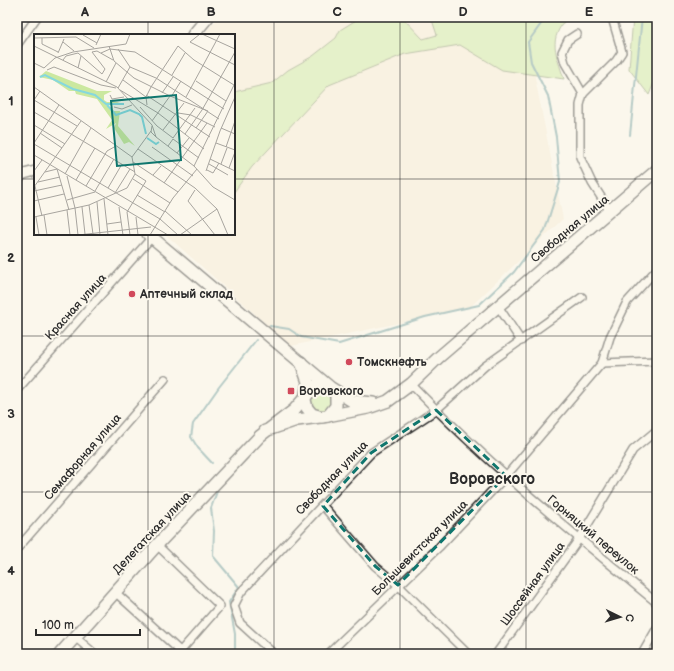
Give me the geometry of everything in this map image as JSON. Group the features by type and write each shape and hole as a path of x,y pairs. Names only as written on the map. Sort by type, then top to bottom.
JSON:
{"main road":[{"path":"194,34 208,17"},
{"name":"Свободная улица","path":"388,401 410,384 498,306 657,170"},
{"path":"20,175 34,171"},
{"path":"150,236 331,388 344,397 359,402 377,403 388,401"},
{"path":"301,362 308,377 306,395 306,404 309,411 316,416 322,417 332,413 336,406 337,398 331,388 318,385 311,389 306,395"},
{"name":"Делегатская улица","path":"60,654 157,546 265,431 294,410 306,395"},
{"name":"Делегатская улица","path":"265,431 297,420 322,417 368,408 388,401"}],"street":[{"path":"17,45 37,17"},
{"path":"610,211 592,183 580,156 580,105 583,94 616,62 622,52 613,22"},
{"path":"577,34 568,40 562,52 566,63 583,94"},
{"path":"17,184 20,175"},
{"name":"Красная улица","path":"17,390 150,236"},
{"path":"657,269 627,302 610,337 602,363 657,361"},
{"name":"Свободная улица","path":"274,654 240,623 234,606 241,592 371,453 436,410 485,366 582,297"},
{"path":"498,306 521,341"},
{"name":"Большевистская улица","path":"328,654 439,547 506,476 602,363"},
{"name":"Семафорная улица","path":"17,549 165,379"},
{"name":"Горняцкий переулок","path":"410,384 506,476 579,539 657,603"},
{"name":"Шоссейная улица","path":"496,654 579,539 634,450 656,434"},
{"path":"323,506 375,566 398,585 468,654"},
{"path":"115,592 179,653 220,606 157,546"},
{"path":"642,654 657,628"},
{"path":"75,637 95,654"}],"highlighted area":[{"path":"436,410 506,476 398,585 375,566 323,506 371,453"}],"shaded area":[{"path":"219,17 523,17 563,219 469,308 291,346 166,235 235,235 235,34 204,34"}],"green space":[{"path":"361,17 402,17 423,39 437,35 431,17 568,17 561,25 555,40 556,54 564,79 502,70 460,45 405,54 329,85 252,167 235,191 235,92 272,83 288,70 313,56 336,38 340,30"},
{"path":"633,17 657,17 657,75 649,95 629,69"},
{"path":"321,390 325,391 331,397 331,405 325,411 321,412 317,411 311,405 310,401 311,397 317,391"}],"waterway":[{"path":"270,326 289,329 301,337 339,344 425,317 479,305 514,272 545,230 560,182 556,137 548,96 531,62 528,42 546,17"},
{"path":"630,135 642,17"},
{"path":"212,463 198,448 191,437 193,424 219,387 256,340"},
{"path":"219,486 211,508 214,531 213,556 239,587 229,602 235,634 235,654"}],"place":[{"name":"Аптечный склад","path":"132,294"},
{"name":"Томскнефть","path":"349,362"},
{"name":"Воровского","path":"291,391"}],"district":[{"name":"Воровского","path":"492,479"}]}
